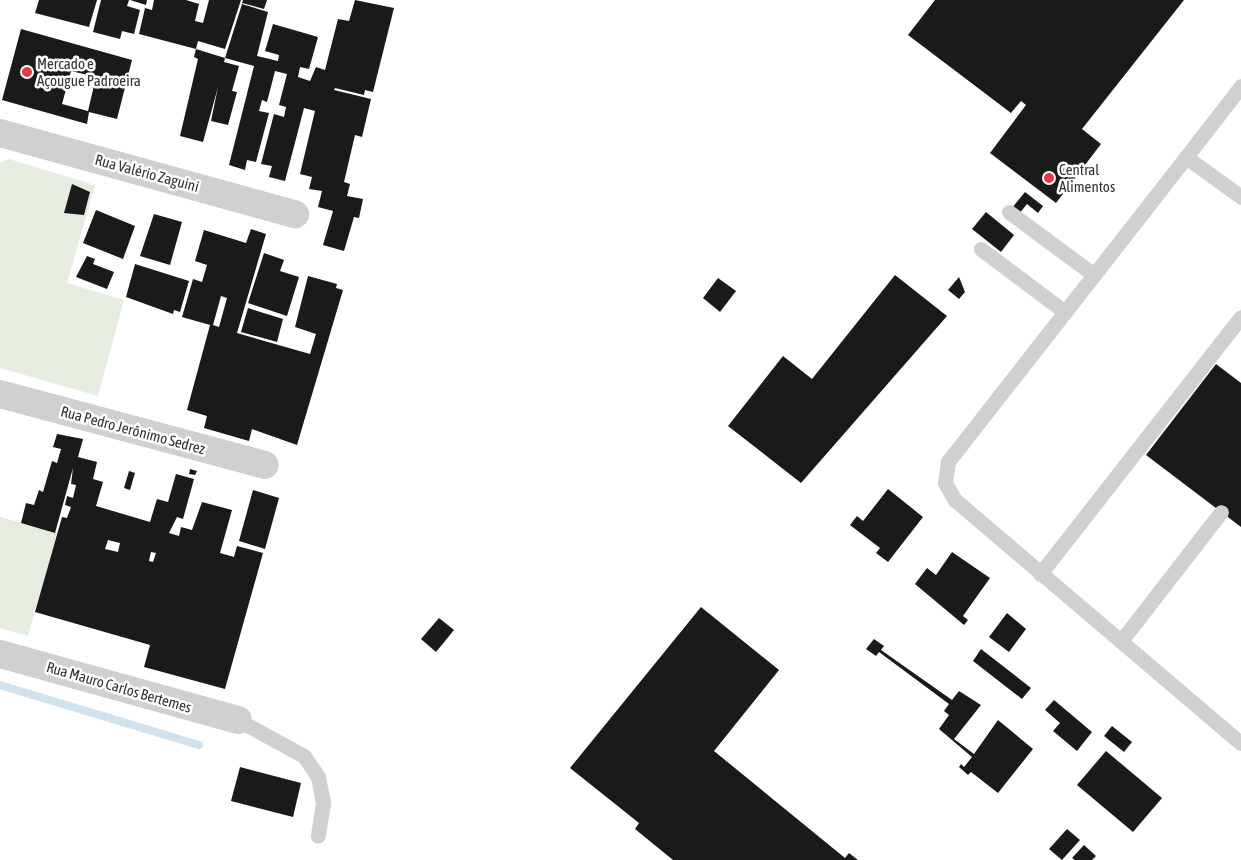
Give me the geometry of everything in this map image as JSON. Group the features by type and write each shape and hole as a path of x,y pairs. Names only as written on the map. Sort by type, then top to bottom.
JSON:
{"street":[{"name":"Rua Valério Zaguini","path":"0,132 295,214"},
{"name":"Rua Pedro Jerônimo Sedrez","path":"0,394 265,465"},
{"name":"Rua Mauro Carlos Bertemes","path":"0,654 238,720"}],"lane":[{"path":"1241,86 948,462 946,473 948,491 955,500 1241,744"},
{"path":"1186,157 1241,197"},
{"path":"1009,212 1094,275"},
{"path":"982,249 1065,312"},
{"path":"1040,574 1241,317"},
{"path":"1121,641 1221,512"},
{"path":"238,720 304,756 318,778 323,803 318,836"}],"shaded area":[{"path":"9,159 95,185 67,283 124,300 98,396 0,368 0,163"},
{"path":"0,517 57,533 28,636 0,628"}],"building":[{"path":"39,0 97,0 89,27 35,13"},
{"path":"101,0 129,0 127,6 140,10 134,34 122,31 120,39 93,32"},
{"path":"130,0 147,0 146,5"},
{"path":"154,0 186,0 199,4 195,21 203,23 209,0 241,0 225,49 198,41 196,49 139,34 145,8 152,10"},
{"path":"243,0 267,0 264,9 242,3"},
{"path":"355,0 394,8 373,92 365,90 364,95 335,88 334,90 371,99 362,137 355,135 344,182 350,184 347,196 363,199 359,218 354,217 344,251 323,245 333,211 318,207 322,191 309,189 312,177 300,174 315,111 304,108 285,181 269,177 272,166 261,164 274,114 284,117 286,107 279,105 287,74 275,71 267,102 262,100 259,111 269,113 256,162 247,160 245,170 229,165 254,66 225,58 242,4 268,12 257,56 278,61 279,55 265,51 273,24 318,37 309,69 300,67 298,77 310,81 316,67 325,70 338,19 349,21"},
{"path":"935,0 1184,0 1082,129 1101,144 1056,203 990,153 1026,105 1021,101 1011,113 908,35"},
{"path":"21,29 132,60 117,119 89,112 87,124 2,100","holes":["71,71 96,77 88,111 62,104"]},
{"path":"196,49 225,58 224,62 239,66 232,91 237,92 228,125 211,121 218,87 203,142 180,136 198,59 194,57"},
{"path":"72,184 90,192 84,215 64,213"},
{"path":"1025,192 1043,206 1038,213 1027,204 1019,214 1012,208"},
{"path":"96,210 135,226 123,259 83,243"},
{"path":"986,212 1014,235 1001,252 972,229"},
{"path":"154,214 182,222 170,265 140,256"},
{"path":"251,229 266,234 237,333 310,354 316,334 295,327 308,276 337,284 336,288 343,290 297,445 252,429 249,441 204,428 207,416 187,410 210,325 182,317 193,279 202,282 207,265 195,261 204,230 246,243","holes":["221,296 227,298 219,327 213,325"]},
{"path":"264,253 284,260 280,271 299,277 287,316 248,303"},
{"path":"87,256 95,259 93,264 114,272 107,289 76,277"},
{"path":"135,264 189,281 180,312 174,310 173,314 126,297"},
{"path":"895,275 947,316 801,483 728,426 783,356 812,379"},
{"path":"959,277 965,292 959,299 948,290"},
{"path":"718,278 736,291 720,312 703,298"},
{"path":"248,308 283,319 277,342 241,332"},
{"path":"1216,364 1241,383 1241,527 1146,455"},
{"path":"57,434 83,439 78,457 97,462 93,479 103,482 96,506 150,522 157,499 168,502 176,474 194,479 183,519 177,517 169,533 179,536 181,527 192,530 202,502 232,510 220,553 234,557 237,546 263,553 225,689 144,667 150,645 35,612 62,517 67,518 71,507 65,505 67,496 73,498 76,485 71,484 73,468 55,533 21,523 26,503 34,505 39,490 43,492 52,461 57,463 61,449 53,447","holes":["108,540 120,543 118,552 105,549","151,552 156,553 153,562 149,561"]},
{"path":"190,469 197,471 195,475 189,474"},
{"path":"129,471 135,473 130,490 124,488"},
{"path":"888,489 923,517 888,562 876,553 880,548 850,525 857,516 863,521"},
{"path":"253,490 279,498 265,549 239,541"},
{"path":"952,552 990,578 963,616 968,620 964,625 915,584 927,568 936,575"},
{"path":"701,607 779,670 714,751 845,858 849,853 858,860 673,860 635,829 639,823 570,768"},
{"path":"1007,613 1026,629 1009,652 989,637"},
{"path":"439,618 454,630 436,652 421,639"},
{"path":"874,639 884,646 881,650 952,700 959,691 981,705 954,739 974,754 998,720 1033,749 998,793 971,772 968,775 959,767 961,764 964,767 972,757 939,729 949,715 944,711 949,704 879,652 876,656 866,649"},
{"path":"981,649 1031,688 1022,699 973,661"},
{"path":"1054,700 1092,732 1077,751 1053,731 1060,723 1045,710"},
{"path":"1112,726 1132,742 1124,752 1104,736"},
{"path":"1106,751 1162,798 1133,832 1077,785"},
{"path":"240,767 301,783 293,817 231,801"},
{"path":"1067,829 1080,840 1062,860 1049,849"},
{"path":"1084,845 1096,856 1092,860 1075,860 1072,858"}],"waterway":[{"path":"0,685 199,745"}],"place":[{"name":"Mercado e Açougue Padroeira","path":"27,72"},
{"name":"Central Alimentos","path":"1049,178"}]}
